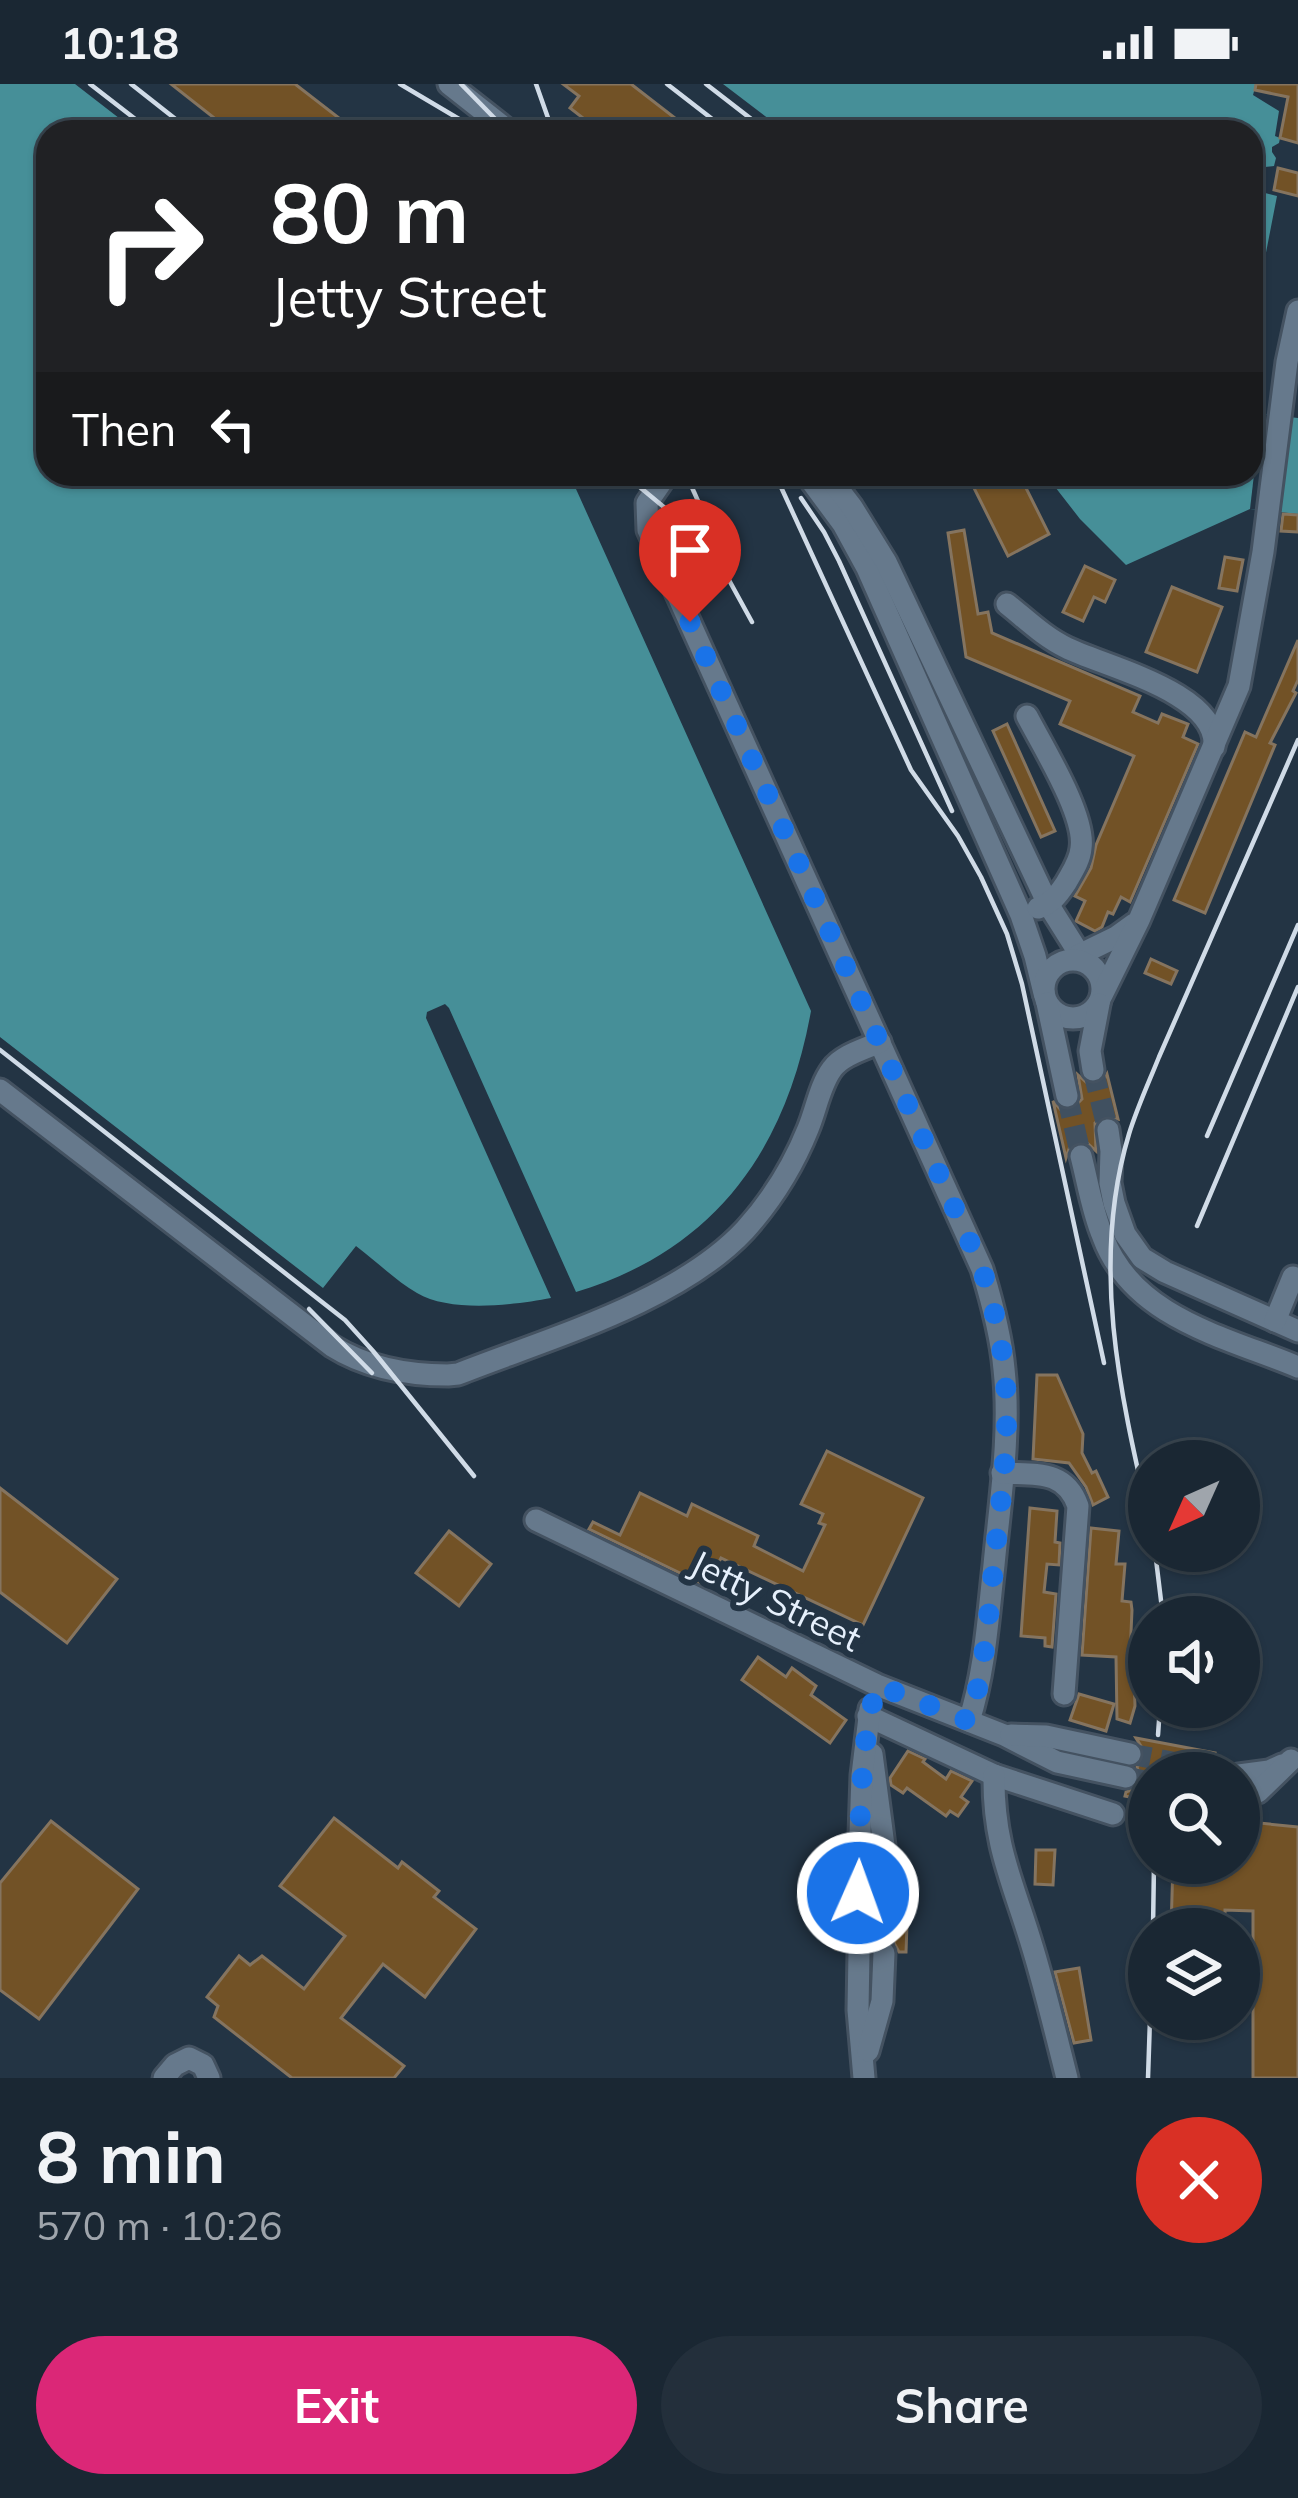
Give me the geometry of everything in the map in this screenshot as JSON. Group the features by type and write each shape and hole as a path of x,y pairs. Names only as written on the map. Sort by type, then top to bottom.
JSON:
{"lane":[{"path":"449,84 495,120"},
{"path":"1139,920 1079,962 1047,976 1046,998 1056,1012 1074,1018 1093,1011 1101,999 1139,920 1243,673 1298,311"},
{"path":"658,486 646,503 648,530 982,1269 992,1301 1006,1399 1002,1473 986,1645 969,1721"},
{"path":"815,486 867,568 1021,915 1046,998 1067,1096"},
{"path":"836,486 886,562 1079,962 1100,977 1101,999 1090,1051 1093,1070"},
{"path":"1006,604 1060,644 1191,703 1214,732 1213,748"},
{"path":"1021,915 1058,895 1078,862 1082,836 1076,812 1027,716"},
{"path":"0,1090 349,1357 382,1369 448,1376 626,1309 708,1263 742,1233 788,1174 835,1065 880,1042"},
{"path":"1108,1130 1112,1194 1124,1234 1137,1252 1165,1272 1298,1331"},
{"path":"1082,1156 1103,1240 1142,1295 1186,1321 1298,1367"},
{"path":"1275,1321 1293,1277"},
{"path":"1002,1473 1059,1480 1078,1506 1064,1694"},
{"name":"Jetty Street","path":"536,1520 877,1685 1004,1735 1046,1736 1076,1755"},
{"path":"858,1893 862,1775 877,1685"},
{"path":"868,1723 994,1775 1113,1814"},
{"path":"868,1723 886,1862 885,1894"},
{"path":"1076,1755 1128,1754"},
{"path":"1076,1755 1126,1777"},
{"path":"1260,1772 1295,1758"},
{"path":"1260,1790 1295,1758"},
{"path":"994,1775 1000,1848 1033,1946 1067,2078"},
{"path":"859,1952 864,2071"},
{"path":"864,2071 882,2001 884,1953"},
{"path":"164,2078 189,2058 203,2066 209,2078"}],"shaded area":[{"path":"0,84 75,84 122,120 36,120 36,486 576,489 811,1011 783,1108 736,1188 668,1250 625,1274 576,1292 449,1008 445,1004 427,1012 551,1298 483,1306 447,1303 417,1293 356,1246 323,1288 0,1037"},
{"path":"723,84 1256,84 1253,95 1279,111 1275,136 1280,138 1272,147 1274,166 1265,167 1263,176 1263,120 770,120"},
{"path":"1263,190 1277,196 1263,268"},
{"path":"1263,414 1298,418 1298,514 1250,509 1126,565 1054,486 1263,486"}],"pier":[{"path":"1263,414 1292,417 1281,512 1250,509 1253,486 1263,486"}],"building":[{"path":"171,84 295,84 342,120 217,120"},
{"path":"563,84 631,84 678,120 586,120 570,108 579,96"},
{"path":"1256,84 1298,84 1298,143 1280,138 1288,97 1255,90"},
{"path":"1278,168 1298,173 1298,196 1274,190"},
{"path":"973,486 1025,486 1049,534 1008,556"},
{"path":"1283,514 1298,515 1298,532 1281,531"},
{"path":"964,530 978,614 988,612 992,633 1140,696 1133,712 1158,723 1162,714 1188,724 1183,737 1198,744 1130,902 1121,897 1113,914 1108,912 1095,931 1076,921 1085,901 1075,896 1091,868 1134,756 1060,724 1070,701 966,657 948,533"},
{"path":"1225,557 1243,560 1237,591 1219,588"},
{"path":"1085,566 1115,580 1105,602 1094,597 1083,621 1063,612"},
{"path":"1172,587 1222,607 1197,672 1146,652"},
{"path":"1298,640 1296,693 1270,743 1275,745 1205,913 1174,900 1245,732 1256,737"},
{"path":"1007,724 1055,831 1041,837 993,731"},
{"path":"1151,959 1177,971 1171,984 1145,973"},
{"path":"1107,1074 1118,1119 1105,1115 1095,1123 1096,1151 1079,1141 1070,1146 1066,1158 1053,1101 1061,1110 1071,1110 1082,1099 1078,1075 1094,1085"},
{"path":"1037,1375 1057,1375 1083,1434 1082,1453 1108,1497 1093,1505 1069,1463 1033,1459"},
{"path":"827,1451 923,1498 863,1625 721,1558 707,1586 589,1529 593,1522 620,1535 640,1493 687,1516 692,1504 758,1536 754,1546 803,1571 825,1525 819,1523 823,1514 801,1504"},
{"path":"0,1488 117,1579 67,1643 0,1592"},
{"path":"1030,1508 1057,1511 1059,1565 1047,1564 1044,1592 1056,1594 1052,1647 1045,1646 1045,1638 1021,1636"},
{"path":"1091,1528 1119,1531 1116,1564 1125,1564 1122,1601 1128,1602 1128,1722 1117,1719 1116,1657 1082,1655"},
{"path":"449,1531 491,1564 459,1606 416,1573"},
{"path":"758,1657 786,1677 792,1668 816,1686 811,1695 846,1720 830,1743 742,1680"},
{"path":"1079,1694 1114,1704 1106,1731 1070,1720"},
{"path":"1136,1738 1210,1752 1144,1752"},
{"path":"908,1751 925,1759 946,1779 951,1771 972,1781 961,1797 968,1802 958,1816 950,1811 946,1816 907,1788 903,1793 891,1785 890,1778"},
{"path":"334,1818 398,1868 402,1862 439,1891 434,1897 476,1929 425,1997 383,1964 341,2018 404,2066 394,2078 292,2078 214,2017 218,2006 207,1997 239,1956 250,1965 262,1956 304,1989 345,1936 280,1886"},
{"path":"51,1821 138,1889 39,2019 0,1990 0,1883"},
{"path":"1260,1823 1298,1827 1298,2078 1253,2078 1253,2040 1260,2040 1260,1908 1172,1908 1172,1884 1260,1884"},
{"path":"1036,1850 1055,1850 1053,1885 1035,1884"},
{"path":"838,1894 856,1908 871,1900 886,1909 899,1897 908,1897 906,1952 899,1952 886,1938 872,1944 858,1937 844,1950 836,1949"},
{"path":"1079,1968 1091,2040 1074,2043 1055,1972"}],"tunnel":[{"path":"1093,1070 1108,1130"},
{"path":"1067,1096 1081,1156"},
{"path":"858,1893 859,1952"},
{"path":"884,1953 885,1894"}],"railway":[{"path":"90,84 136,120"},
{"path":"131,84 177,120"},
{"path":"400,84 461,120"},
{"path":"461,84 496,120"},
{"path":"536,84 549,120"},
{"path":"667,84 714,120"},
{"path":"706,84 752,120"},
{"path":"638,486 700,537 752,622"},
{"path":"691,486 718,546"},
{"path":"781,486 911,770 958,836 1007,934 1022,984 1104,1363"},
{"path":"801,498 839,561 952,811"},
{"path":"1132,1440 1111,1279 1117,1182 1143,1095 1298,740"},
{"path":"1207,1136 1298,925"},
{"path":"1197,1226 1298,987"},
{"path":"0,1050 345,1320 474,1476"},
{"path":"309,1309 372,1373"},
{"path":"1158,1572 1160,1596"},
{"path":"1158,1728 1158,1735"},
{"path":"1153,1908 1154,1884"},
{"path":"1148,2078 1149,2040"}],"route":[{"path":"690,622 982,1269 1004,1369 1000,1504 977,1696 969,1721 877,1685 868,1716 862,1775 858,1893"}]}
